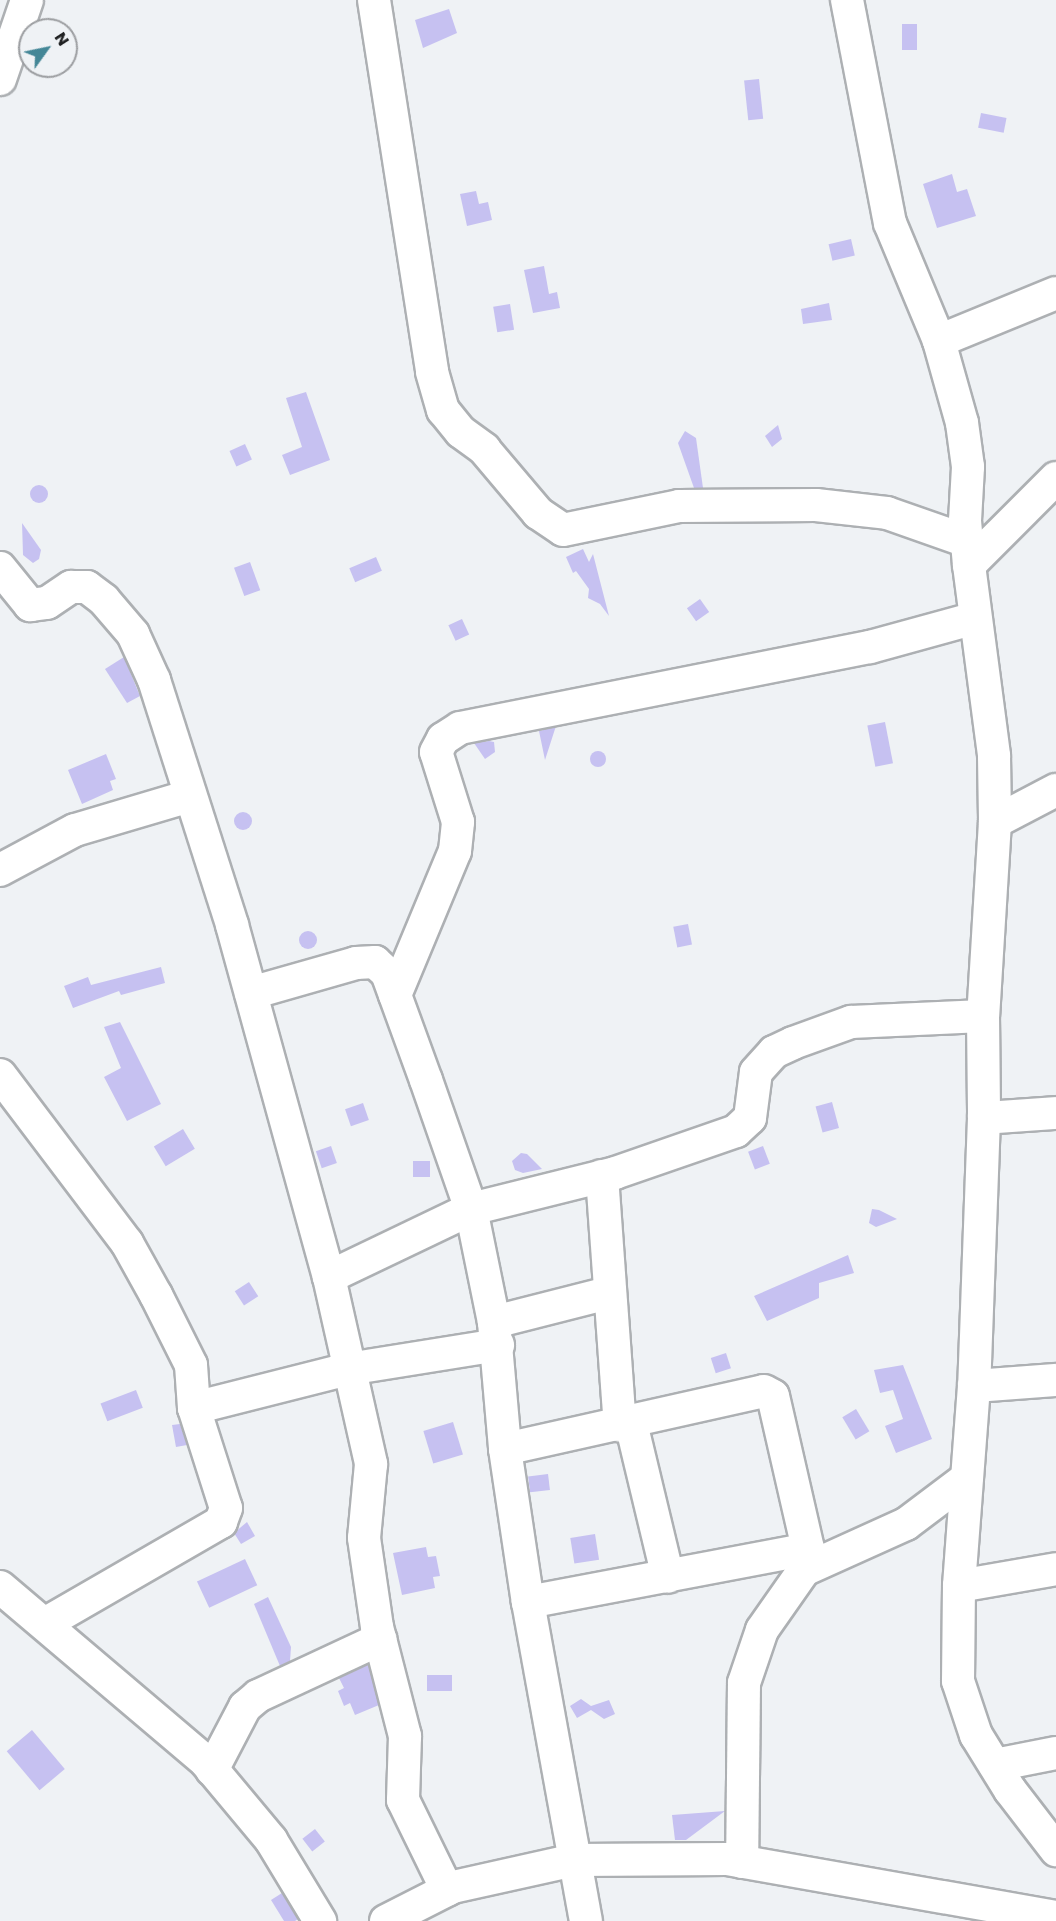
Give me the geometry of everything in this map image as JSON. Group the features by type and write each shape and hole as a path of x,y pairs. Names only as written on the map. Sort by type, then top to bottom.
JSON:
{"street":[{"path":"0,79 27,0"},
{"path":"374,0 432,372 443,410 461,432 484,449 538,513 563,530 679,506 816,505 887,513 968,553"},
{"path":"848,0 890,224 939,341 962,423 968,467 968,553 975,618 988,692 995,822 983,1016 984,1118 974,1386 959,1586 958,1681 964,1708 995,1765 1056,1850"},
{"path":"939,341 1056,293"},
{"path":"968,553 1056,478"},
{"path":"0,568 30,604 47,603 71,587 87,587 104,600 133,634 154,680 251,993 329,1277 371,1464 364,1538 380,1639 405,1736 403,1800 447,1890"},
{"path":"395,995 455,851 458,822 436,752 443,739 460,728 870,647 975,618"},
{"path":"995,822 1056,790"},
{"path":"0,870 75,830 190,796"},
{"path":"251,993 356,963 375,962 387,973 395,995 471,1209 496,1334 505,1449 528,1602 586,1921"},
{"path":"329,1277 471,1209 602,1176 744,1126 753,1109 756,1072 774,1052 793,1043 851,1022 983,1016"},
{"path":"0,1075 127,1243 189,1359 194,1408 226,1508 225,1519 46,1623"},
{"path":"984,1118 1056,1113"},
{"path":"602,1176 608,1293 626,1424 668,1577"},
{"path":"194,1408 496,1334 608,1293"},
{"path":"974,1386 1056,1380"},
{"path":"505,1449 626,1424 764,1390 770,1393 806,1560 777,1604 749,1659 744,1683 742,1862"},
{"path":"528,1602 668,1577 806,1560 906,1524 967,1478"},
{"path":"959,1586 1056,1569"},
{"path":"0,1587 46,1623 212,1770 271,1840 320,1921"},
{"path":"212,1770 245,1707 258,1696 380,1639"},
{"path":"995,1765 1056,1754"},
{"path":"386,1921 447,1890 575,1860 742,1862 950,1911 1056,1917"}],"building":[{"path":"449,9 457,33 423,48 415,20"},
{"path":"902,24 917,24 917,50 902,50"},
{"path":"759,79 763,119 748,120 744,81"},
{"path":"981,113 1007,118 1004,133 978,128"},
{"path":"952,174 957,192 967,189 976,216 937,228 923,184"},
{"path":"476,191 479,204 488,202 492,220 467,226 460,194"},
{"path":"851,239 855,256 832,261 829,244"},
{"path":"544,266 549,294 557,292 560,308 533,313 524,270"},
{"path":"829,303 832,320 803,324 801,309"},
{"path":"510,304 514,330 497,332 493,307"},
{"path":"306,392 330,460 290,475 282,455 302,447 286,398"},
{"path":"778,425 782,439 772,447 765,436"},
{"path":"685,431 696,438 703,488 694,488 678,443"},
{"path":"245,444 252,460 236,466 229,451"},
{"path":"39,485 45,488 48,494 45,500 39,503 33,500 30,494 33,488"},
{"path":"22,523 41,550 39,559 33,563 23,555"},
{"path":"583,549 589,562 593,554 609,616 600,604 588,598 589,589 576,571 573,573 566,557"},
{"path":"376,557 382,571 355,582 349,568"},
{"path":"250,562 260,590 244,596 234,568"},
{"path":"700,599 709,612 696,621 687,608"},
{"path":"462,619 469,634 456,641 448,625"},
{"path":"124,657 140,696 127,703 105,669"},
{"path":"885,722 893,763 875,767 867,725"},
{"path":"556,727 555,729 545,760 539,731"},
{"path":"494,742 495,752 485,759 474,743"},
{"path":"595,751 601,751 606,759 604,765 595,767 590,762 590,756"},
{"path":"106,754 116,779 110,781 113,790 82,804 68,770"},
{"path":"243,812 249,815 252,821 249,827 243,830 237,827 234,821 237,815"},
{"path":"688,924 692,945 677,947 673,927"},
{"path":"308,931 314,934 317,940 314,946 308,949 302,946 299,940 302,934"},
{"path":"161,967 165,983 121,995 119,991 73,1008 64,986 88,977 91,985"},
{"path":"120,1022 161,1104 127,1121 104,1077 121,1068 104,1027"},
{"path":"832,1102 839,1128 823,1132 816,1106"},
{"path":"363,1103 369,1120 351,1126 345,1109"},
{"path":"183,1129 195,1149 166,1166 154,1147"},
{"path":"331,1146 337,1163 322,1168 316,1151"},
{"path":"763,1146 770,1164 755,1169 748,1152"},
{"path":"521,1153 527,1154 542,1169 523,1173 515,1170 512,1161"},
{"path":"413,1161 430,1161 430,1177 413,1177"},
{"path":"872,1209 897,1219 876,1227 869,1223"},
{"path":"848,1255 854,1273 819,1283 819,1298 767,1321 754,1296"},
{"path":"249,1282 258,1296 244,1306 235,1291"},
{"path":"726,1353 731,1368 716,1373 711,1358"},
{"path":"903,1365 932,1439 896,1453 885,1426 903,1419 893,1390 880,1393 874,1370"},
{"path":"136,1390 143,1408 107,1421 101,1404"},
{"path":"856,1409 869,1431 856,1440 842,1417"},
{"path":"453,1422 463,1455 433,1464 423,1431"},
{"path":"180,1424 187,1445 176,1447 172,1425"},
{"path":"548,1474 550,1490 530,1492 528,1476"},
{"path":"247,1522 255,1536 241,1544 234,1533"},
{"path":"595,1534 599,1560 574,1564 570,1538"},
{"path":"426,1547 428,1557 436,1556 440,1576 433,1577 435,1588 402,1595 393,1553"},
{"path":"245,1559 257,1585 209,1608 197,1581"},
{"path":"268,1597 291,1647 290,1661 280,1666 254,1604"},
{"path":"368,1664 379,1705 355,1715 350,1703 344,1706 338,1691 344,1688 339,1678"},
{"path":"427,1675 452,1675 452,1691 427,1691"},
{"path":"581,1699 591,1706 609,1700 615,1714 604,1719 591,1710 577,1718 570,1706"},
{"path":"32,1730 65,1769 40,1790 7,1751"},
{"path":"725,1811 686,1840 675,1840 672,1815"},
{"path":"315,1829 325,1842 312,1851 302,1839"},
{"path":"282,1893 298,1919 295,1921 284,1921 271,1900"}]}
